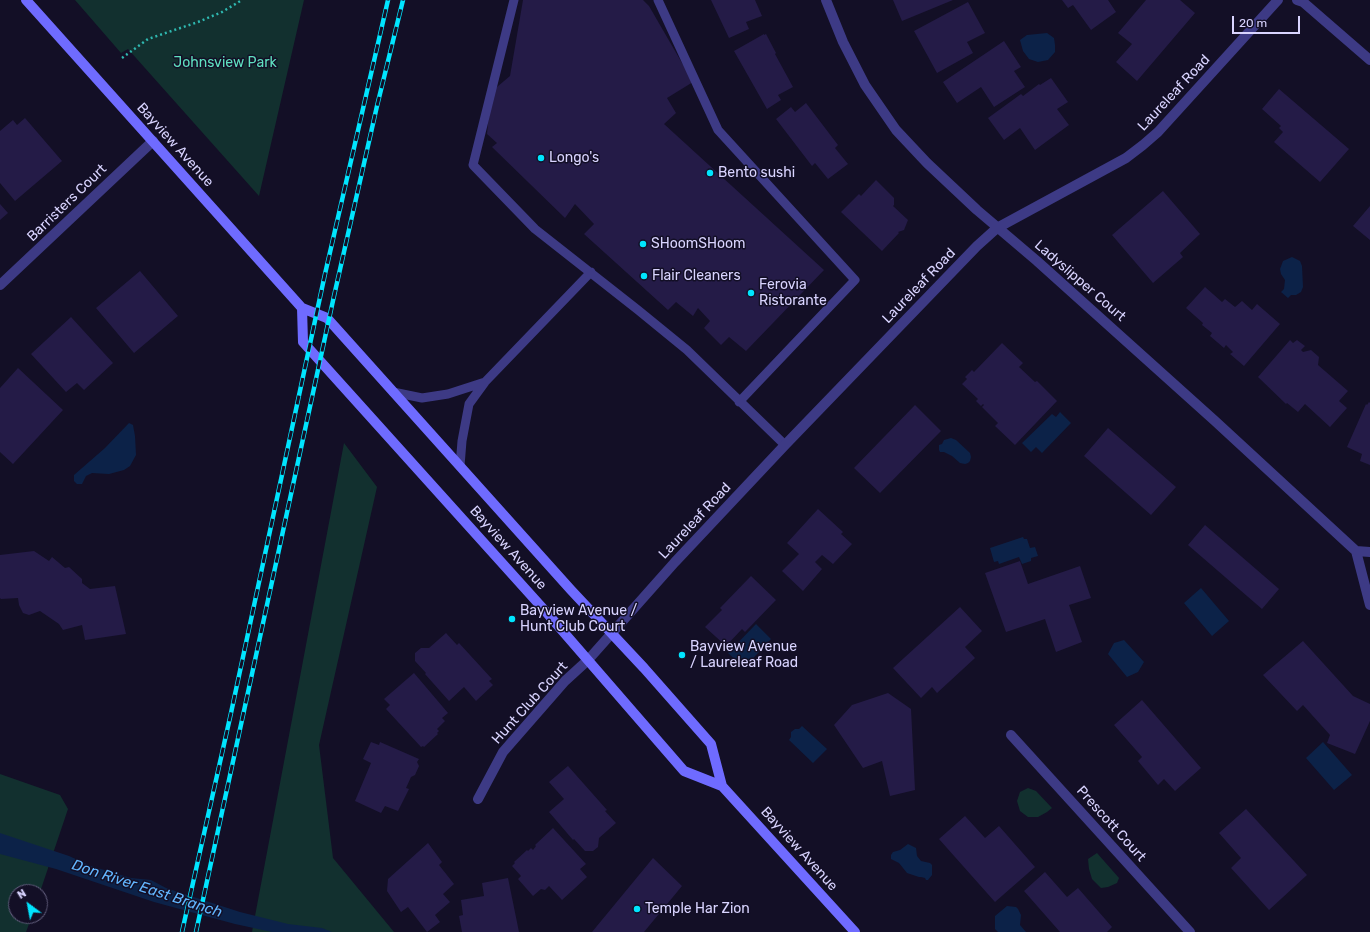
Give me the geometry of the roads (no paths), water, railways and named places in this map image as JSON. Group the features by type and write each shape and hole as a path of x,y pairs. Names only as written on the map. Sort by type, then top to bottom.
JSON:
{"main road":[{"name":"Bayview Avenue","path":"26,0 302,308 327,318 711,744 722,786"},
{"name":"Bayview Avenue","path":"302,308 303,342 537,602 684,771 722,786 855,932"}],"street":[{"name":"Ladyslipper Court","path":"826,0 843,42 865,85 896,130 927,163 1215,421 1356,551"},
{"name":"Laureleaf Road","path":"612,634 656,582 785,445 977,246 998,228 1126,158 1143,146 1158,132 1278,0"},
{"path":"1297,0 1304,2 1370,60"},
{"name":"Barristers Court","path":"0,285 153,141"},
{"path":"1370,552 1356,551 1370,605"},
{"name":"Hunt Club Court","path":"478,799 503,752 565,681 588,660 612,634"},
{"name":"Prescott Court","path":"1011,735 1190,932"}],"lane":[{"path":"514,0 473,165 535,229 591,272 687,350 785,445"},
{"path":"658,0 718,130 855,280 739,402"},
{"path":"460,466 462,441 469,404 485,382 591,272"},
{"path":"393,392 422,398 448,394 485,382"}],"water":[{"path":"1047,33 1054,38 1055,52 1048,60 1038,62 1029,59 1023,51 1020,40 1027,35"},
{"path":"1292,257 1300,261 1302,266 1303,287 1301,292 1296,295 1291,295 1288,298 1281,292 1284,289 1285,280 1280,269 1283,261"},
{"path":"1060,412 1071,423 1042,453 1036,447 1031,452 1022,443 1052,414 1056,417"},
{"path":"129,423 133,425 136,455 130,466 124,470 109,474 92,473 86,476 82,484 77,484 74,481 74,475 105,448"},
{"path":"951,438 956,440 970,453 971,457 968,463 960,463 952,456 944,452 940,452 939,445 942,444 944,440"},
{"path":"1023,537 1024,539 1027,539 1030,548 1035,547 1038,556 1031,558 1031,561 1022,564 1019,557 999,564 998,561 994,562 990,548"},
{"path":"1201,588 1229,621 1212,636 1184,603"},
{"path":"756,624 771,639 744,668 728,653"},
{"path":"1124,640 1144,662 1138,672 1127,677 1108,654 1114,643"},
{"path":"802,726 827,749 813,763 789,740 791,737 791,732"},
{"path":"1323,742 1352,775 1334,790 1306,758"},
{"name":"Don River East Branch","path":"0,833 69,856 91,866 131,878 151,880 166,888 240,912 288,924 322,928 332,932 272,932 235,924 154,902 56,869 0,854"},
{"path":"908,844 916,848 917,856 921,861 932,865 932,875 928,880 907,873 899,863 891,859 893,852 900,850"},
{"path":"1007,906 1016,907 1018,909 1021,915 1020,925 1026,932 998,932 995,929 995,916"}],"railway":[{"path":"182,932 231,713 325,274 388,0"},
{"path":"196,932 334,296 377,106 403,0"}],"place":[{"name":"Longo's","path":"541,158"},
{"name":"Bento sushi","path":"710,173"},
{"name":"SHoomSHoom","path":"643,244"},
{"name":"Flair Cleaners","path":"644,276"},
{"name":"Ferovia Ristorante","path":"751,293"},
{"name":"Bayview Avenue / Hunt Club Court","path":"512,619"},
{"name":"Bayview Avenue / Laureleaf Road","path":"682,655"},
{"name":"Temple Har Zion","path":"637,909"}],"park label":[{"name":"Johnsview Park","path":"225,63"}]}
